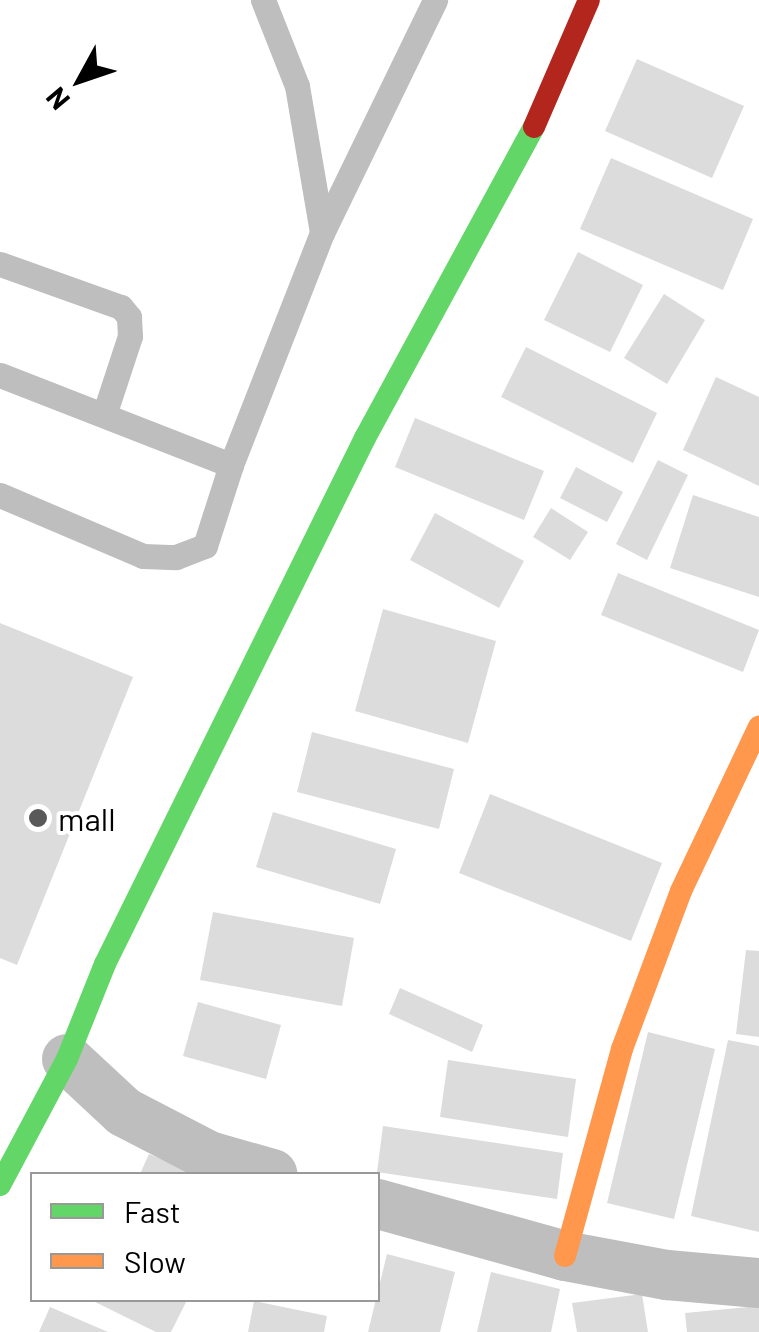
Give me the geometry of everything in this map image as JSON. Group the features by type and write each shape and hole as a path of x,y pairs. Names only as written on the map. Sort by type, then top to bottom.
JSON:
{"street":[{"path":"0,1185 67,1058 104,964 365,438 535,125 589,0"},
{"path":"565,1256 622,1049 681,891 759,727"},
{"path":"67,1058 124,1112 209,1156 265,1172"},
{"path":"380,1205 565,1256 667,1275 759,1283"}],"lane":[{"path":"263,0 297,86 309,137 322,233"},
{"path":"0,495 143,556 176,557 205,546 231,465 322,233 435,0"},
{"path":"0,264 121,307 129,317 130,336 104,415"},
{"path":"0,374 231,465"}],"building":[{"path":"637,59 744,106 712,178 605,131"},
{"path":"611,158 753,219 723,290 580,229"},
{"path":"578,252 643,285 610,352 544,320"},
{"path":"664,294 705,320 667,384 624,358"},
{"path":"526,347 657,413 633,463 501,397"},
{"path":"716,377 759,397 759,486 683,450"},
{"path":"415,418 544,471 524,520 395,467"},
{"path":"658,460 688,475 647,560 616,544"},
{"path":"576,467 623,492 607,522 560,498"},
{"path":"693,495 759,517 759,597 670,568"},
{"path":"551,508 588,532 570,560 533,537"},
{"path":"435,513 524,561 499,608 410,560"},
{"path":"618,573 759,630 743,672 601,615"},
{"path":"383,609 496,641 468,743 355,711"},
{"name":"mall","path":"0,623 133,677 17,965 0,958"},
{"path":"312,732 454,769 439,829 297,792"},
{"path":"490,794 662,863 631,941 459,873"},
{"path":"273,812 396,849 380,904 256,867"},
{"path":"213,912 354,938 342,1006 200,980"},
{"path":"746,950 759,951 759,1037 736,1034"},
{"path":"400,988 483,1025 472,1052 389,1014"},
{"path":"198,1002 281,1025 266,1079 183,1056"},
{"path":"648,1032 715,1049 674,1219 607,1203"},
{"path":"728,1040 759,1046 759,1232 691,1216"},
{"path":"448,1060 576,1079 568,1137 440,1117"},
{"path":"383,1126 563,1153 557,1199 377,1172"},
{"path":"149,1154 192,1172 141,1172"},
{"path":"387,1254 455,1272 440,1332 368,1332 375,1302 380,1302"},
{"path":"491,1272 560,1289 551,1332 477,1332"},
{"path":"642,1294 648,1332 577,1332 572,1303"},
{"path":"95,1302 186,1302 171,1332 156,1332"},
{"path":"254,1302 327,1316 324,1332 248,1332"},
{"path":"759,1306 759,1332 687,1332 685,1313"},
{"path":"50,1307 108,1332 39,1332"}],"traffic: fast":[{"path":"0,1185 67,1059 105,964 365,438 534,127"}],"traffic: slow":[{"path":"565,1256 622,1049 681,891 759,727"}],"traffic: jam":[{"path":"534,127 589,0"}],"place":[{"name":"mall","path":"38,818"}]}
